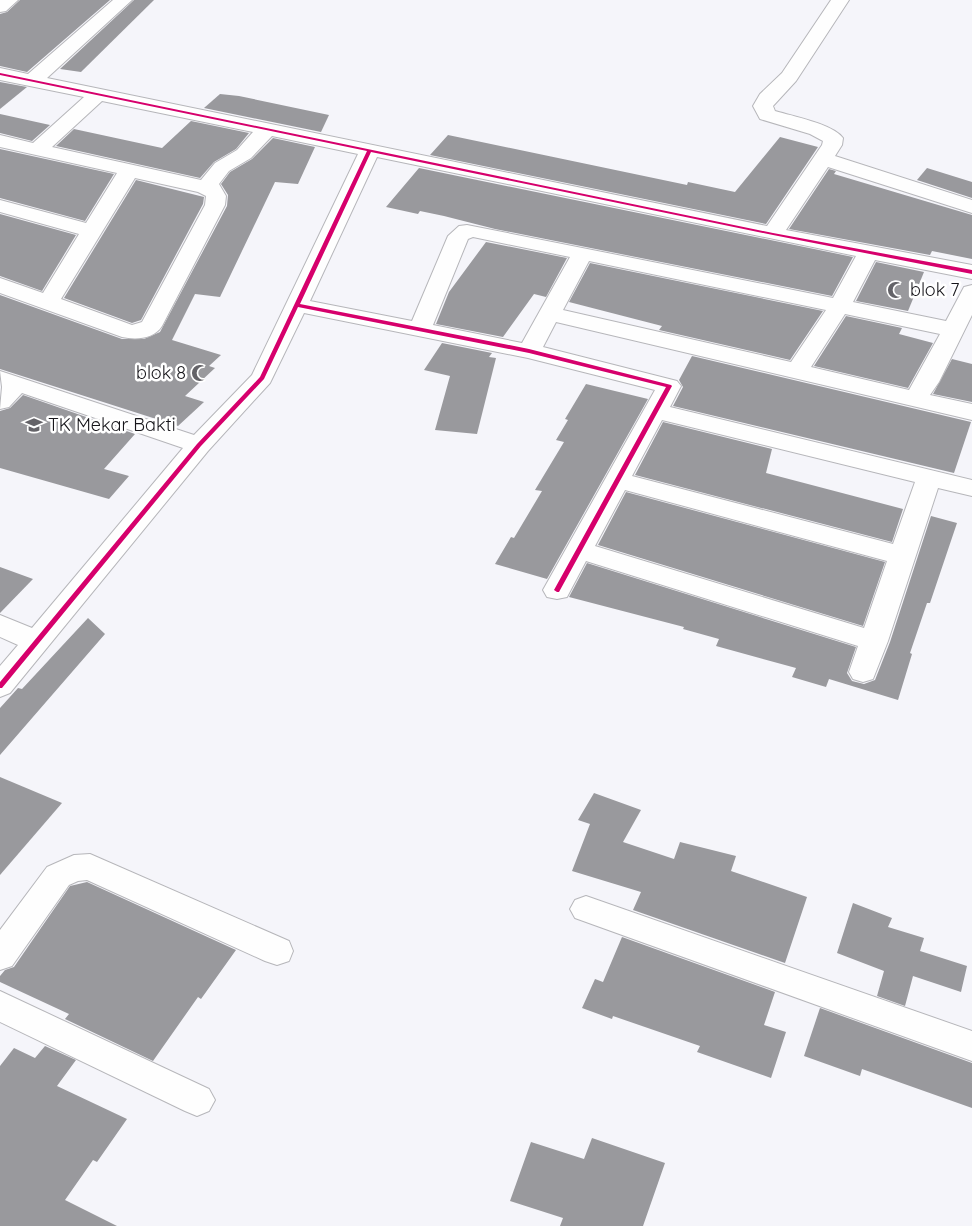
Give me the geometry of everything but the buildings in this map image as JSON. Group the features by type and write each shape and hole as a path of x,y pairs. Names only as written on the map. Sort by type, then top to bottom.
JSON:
{"street":[{"path":"0,7 9,0"},
{"path":"32,81 123,0"},
{"path":"773,234 832,145 832,138 817,130 767,115 763,106 767,98 789,77 840,0"},
{"path":"0,74 773,234 972,272"},
{"path":"38,149 98,94"},
{"path":"206,188 222,167 244,154 267,129"},
{"path":"0,140 213,189 216,196 215,205 151,326 142,331 130,332 0,284"},
{"path":"0,686 199,445 262,378 370,150"},
{"path":"822,158 972,207"},
{"path":"49,301 130,169"},
{"path":"0,206 92,231"},
{"path":"420,329 458,236 462,232 473,231 954,330"},
{"path":"796,371 839,307 869,252"},
{"path":"529,351 582,253"},
{"path":"916,397 927,382 972,292"},
{"path":"296,305 529,351 669,386"},
{"path":"550,314 916,397 972,412"},
{"path":"558,590 692,346"},
{"path":"0,402 9,381 199,445"},
{"path":"655,411 972,488"},
{"path":"863,672 929,478"},
{"path":"617,480 903,556"},
{"path":"579,550 874,641"},
{"path":"0,625 37,642"},
{"path":"0,956 58,876 74,868 90,866 277,951"},
{"path":"586,909 972,1046"},
{"path":"0,1006 197,1100"}],"cycle path":[{"path":"0,74 370,150 262,378 199,445 0,686"},
{"path":"370,150 773,234 972,272"},
{"path":"296,305 529,351 669,386 557,590"}],"place":[{"name":"blok 7","path":"896,290"},
{"name":"blok 8","path":"200,373"},
{"name":"TK Mekar Bakti","path":"34,425"}]}
